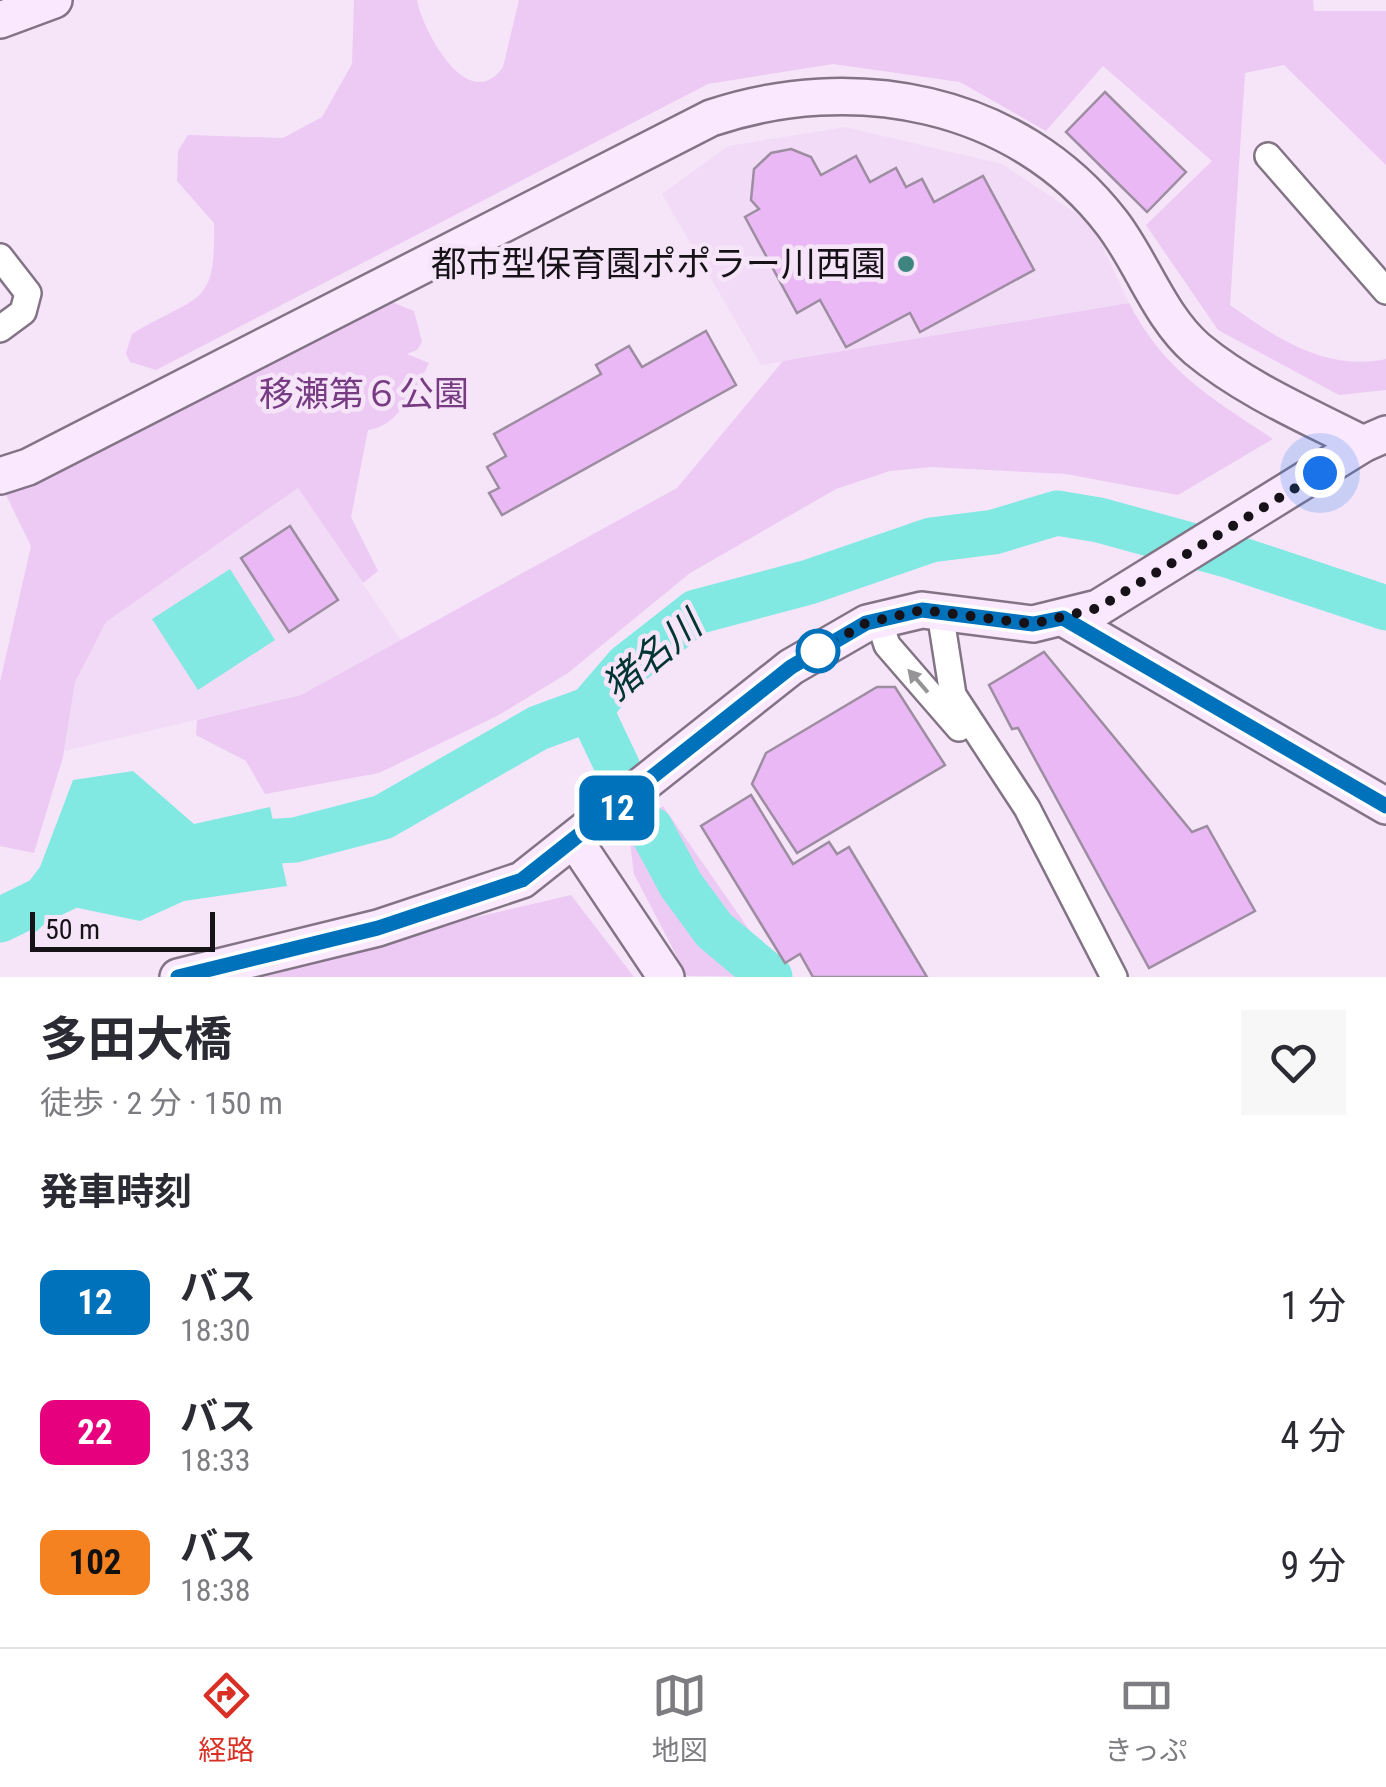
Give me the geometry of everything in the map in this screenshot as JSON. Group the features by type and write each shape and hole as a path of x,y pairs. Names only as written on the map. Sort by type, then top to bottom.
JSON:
{"street":[{"path":"0,20 54,0"},
{"path":"0,476 46,458 711,118 757,103 824,94 916,100 1026,148 1074,184 1112,223 1163,306 1195,347 1233,374 1374,439"},
{"path":"1268,156 1386,291"},
{"path":"0,257 28,293 23,312 0,329"},
{"path":"178,977 378,928 522,880 575,842 791,667 866,623 922,610 1033,624 1098,608 1374,439"},
{"path":"940,612 953,696 1027,808 1114,977"},
{"path":"1063,618 1386,806"},
{"path":"879,620 887,645 1027,808"},
{"path":"575,842 666,977"}],"shaded area":[{"name":"都市型保育園ポポラー川西園","path":"845,127 1002,164 1092,224 1129,303 761,365 662,194 728,146"},
{"path":"298,488 401,640 301,695 64,751 75,682 106,622"},
{"path":"230,569 275,640 198,690 152,619"},
{"path":"133,771 194,824 270,807 287,886 184,901 140,921 64,905 36,932 15,900 40,867 73,780"}],"green space":[{"path":"354,0 417,0 437,47 462,75 476,82 489,80 503,67 519,0 1313,0 1314,11 1386,11 1386,165 1284,65 1245,73 1230,305 1284,340 1323,356 1364,362 1386,359 1386,390 1339,395 1218,330 1146,225 1212,161 1103,66 1046,131 960,82 833,64 708,84 156,370 130,362 126,353 132,334 188,304 207,285 211,271 214,223 177,181 178,151 188,135 283,138 322,117 352,64"},
{"name":"移瀬第６公園","path":"387,300 414,311 422,342 417,350 407,354 429,363 397,414 368,430 351,517 378,571 363,583 298,488 106,622 75,682 63,757 34,853 0,846 0,682 31,546 6,495"},
{"path":"1129,303 1174,365 1209,396 1273,439 1178,495 1066,474 931,467 890,471 836,489 690,573 568,673 499,715 379,773 265,794 246,761 196,735 197,720 301,695 677,488 783,361"},
{"path":"663,806 773,964 788,977 687,976 634,874 629,835"},
{"path":"571,895 634,977 221,977"}],"building":[{"path":"1105,92 1186,172 1147,212 1066,132"},
{"path":"791,149 811,157 821,175 856,156 870,182 896,168 906,187 922,179 934,202 983,176 1034,270 920,332 910,313 846,347 820,300 797,313 745,217 759,209 751,200 754,169 771,153"},
{"path":"706,331 736,385 502,515 489,493 499,488 487,467 506,456 494,434 601,374 596,365 629,346 642,367"},
{"path":"290,526 338,600 289,632 241,558"},
{"path":"1044,652 1192,832 1207,826 1255,911 1149,968 1018,728 1012,729 989,685"},
{"path":"877,687 895,687 945,765 797,853 752,784 766,753"},
{"path":"751,795 793,864 829,842 837,854 849,847 927,977 813,977 800,954 785,963 701,826"}],"waterway":[{"name":"猪名川","path":"215,845 295,840 383,817 538,728 590,709 627,666 696,612 809,582 931,540 994,532 1057,513 1099,520 1227,555 1386,608"},
{"path":"590,709 618,768"},
{"path":"651,829 681,885 714,930 770,977"},
{"name":"猪名川","path":"0,920 74,884"}],"bus line":[{"name":"12","path":"178,977 378,928 522,880 575,842 791,667 866,623 922,610 1033,624 1063,618 1386,806"}],"place":[{"name":"都市型保育園ポポラー川西園","path":"906,264"}],"route":[{"path":"818,651 866,623 922,610 1033,624 1098,608 1320,473"}]}
